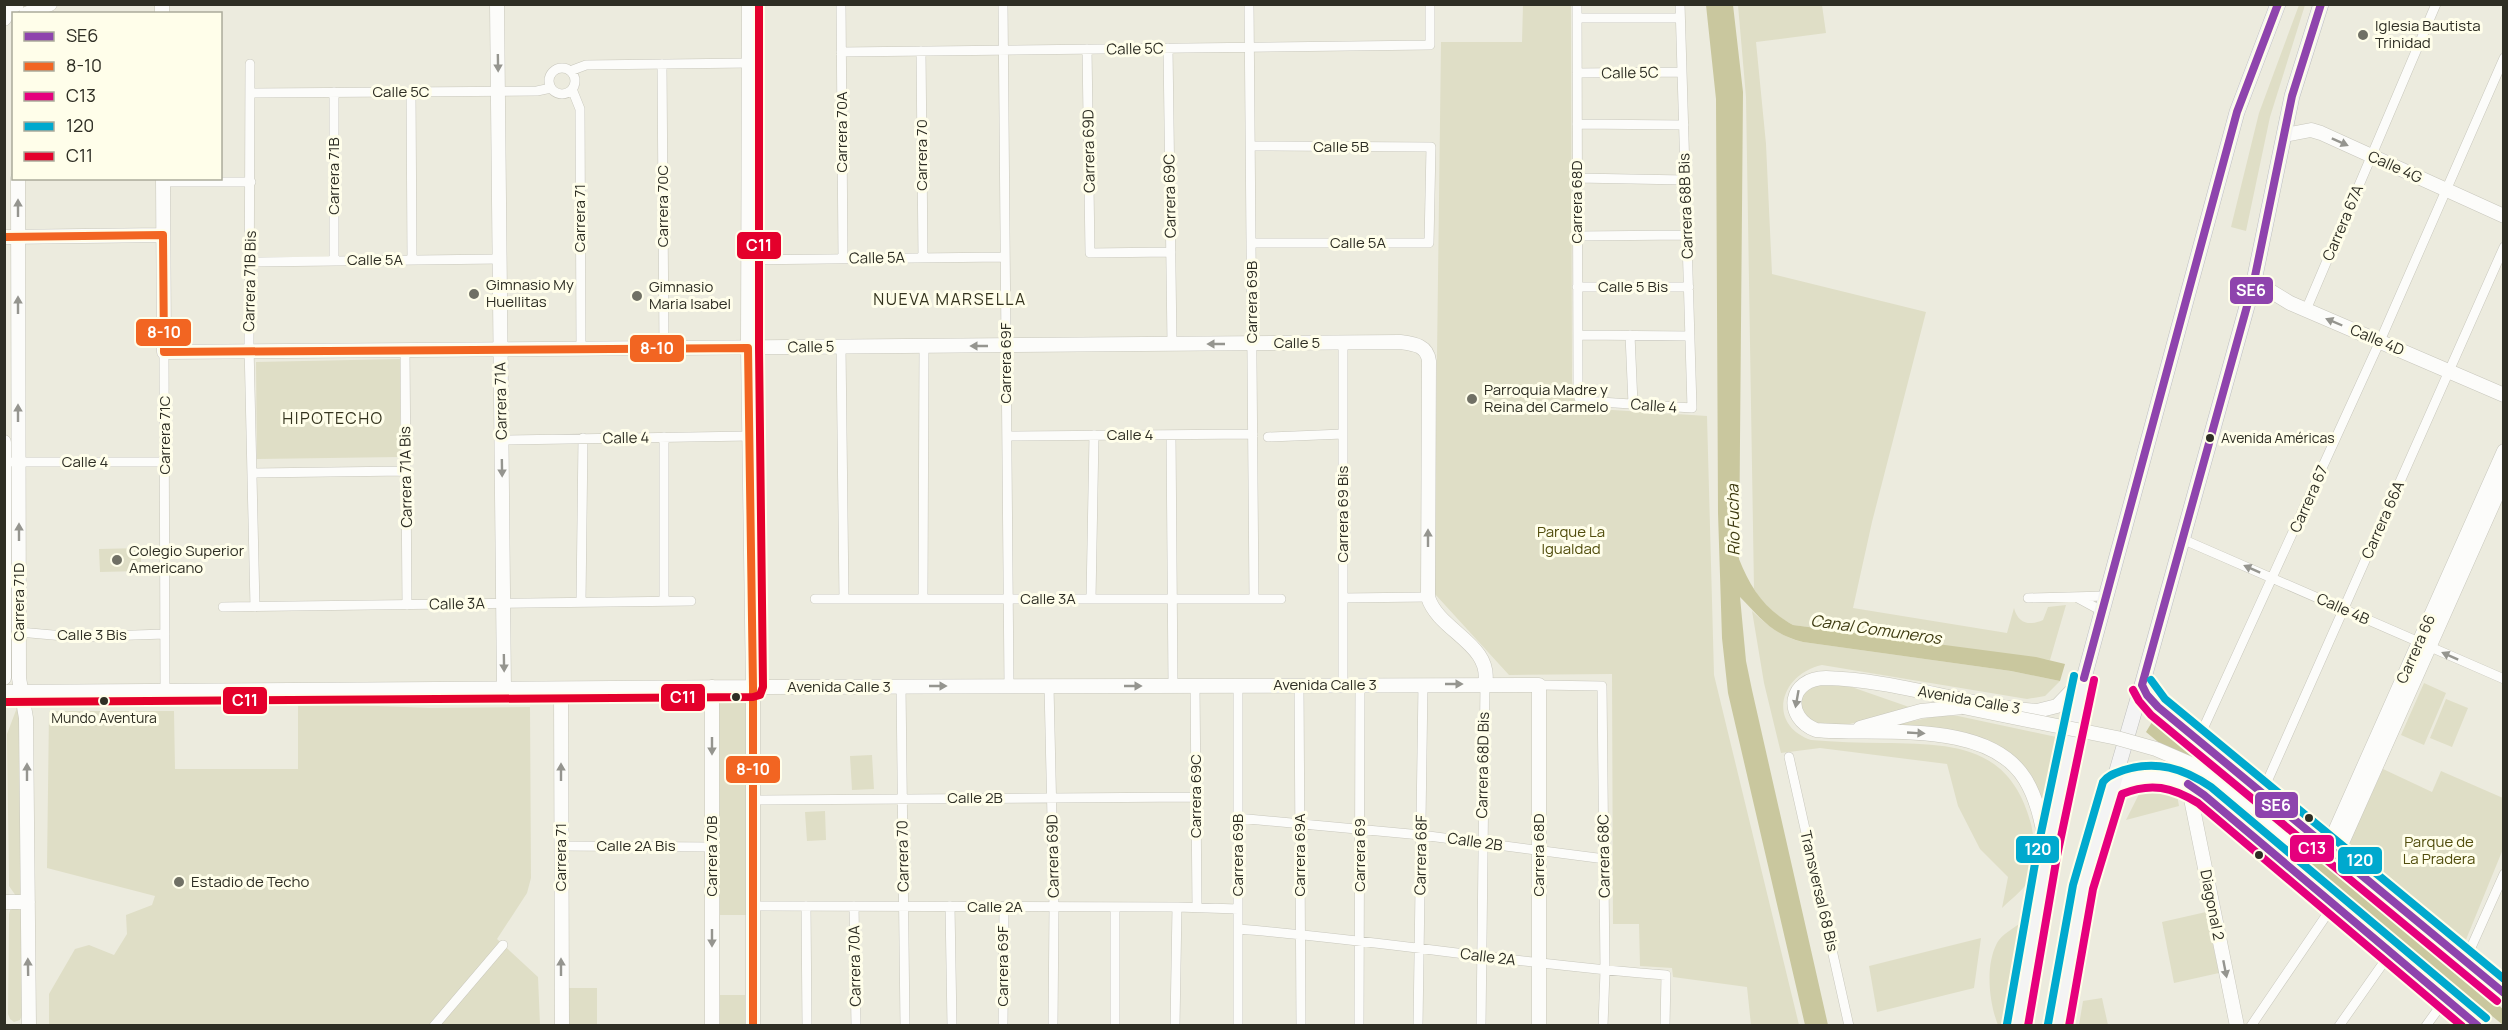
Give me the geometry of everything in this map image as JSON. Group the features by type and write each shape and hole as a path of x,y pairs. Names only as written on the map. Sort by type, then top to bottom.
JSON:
{"main road":[{"path":"2017,1026 2048,854 2084,678 2237,112 2278,4"},
{"path":"2058,1026 2083,887 2254,281 2292,96 2320,4"}],"street":[{"path":"4,19 11,8 17,4"},
{"path":"31,12 50,4"},
{"name":"Carrera 71A","path":"497,4 504,690"},
{"path":"750,4 748,348 753,687 753,1026"},
{"name":"Carrera 70A","path":"840,4 843,259"},
{"name":"Carrera 69F","path":"1003,4 1009,686"},
{"name":"Carrera 69B","path":"1249,4 1254,599"},
{"name":"Calle 5C","path":"841,52 1430,45 1430,4"},
{"name":"Carrera 68D","path":"1577,4 1577,287 1580,398"},
{"name":"Carrera 68B Bis","path":"1680,4 1692,408"},
{"name":"Carrera 67A","path":"2306,310 2436,4"},
{"path":"1577,18 1680,18"},
{"name":"Carrera 69C","path":"1168,48 1172,344"},
{"name":"Carrera 69D","path":"1087,49 1090,253 1171,252"},
{"name":"Carrera 70","path":"921,51 923,258"},
{"name":"Carrera 67","path":"2198,740 2380,341 2504,58"},
{"path":"570,71 586,65 749,63"},
{"name":"Carrera 71B Bis","path":"250,64 249,351 255,607"},
{"name":"Carrera 70C","path":"662,64 664,348"},
{"path":"563,68 570,71 575,82 572,89 561,94 551,88 549,80 555,70 563,68"},
{"name":"Calle 5C","path":"1577,74 1682,72"},
{"name":"Calle 5C","path":"250,93 537,92 551,88"},
{"name":"Carrera 71","path":"572,89 580,109 581,349"},
{"name":"Carrera 71B","path":"333,260 334,92"},
{"path":"411,92 411,260"},
{"path":"1577,124 1684,125"},
{"name":"Calle 4G","path":"2284,135 2311,130 2504,216"},
{"name":"Calle 5B","path":"1251,146 1431,147 1429,243"},
{"path":"1577,178 1685,180"},
{"name":"Carrera 71D","path":"4,678 11,237 18,180"},
{"path":"163,181 251,182"},
{"name":"Carrera 71C","path":"163,181 165,691"},
{"path":"1578,236 1687,235"},
{"path":"11,237 163,236"},
{"name":"Calle 5A","path":"1251,243 1429,243"},
{"name":"Carrera 66A","path":"2262,793 2504,247"},
{"name":"Calle 5A","path":"749,260 1005,257"},
{"name":"Calle 5A","path":"251,262 500,259"},
{"name":"Calle 4D","path":"2254,281 2306,310 2504,395"},
{"name":"Calle 5 Bis","path":"1577,287 1689,287"},
{"path":"1578,335 1690,336"},
{"path":"1630,335 1633,404"},
{"name":"Calle 5","path":"164,352 1400,342 1421,347 1428,353 1429,362 1428,597"},
{"name":"Carrera 69 Bis","path":"1342,685 1343,343"},
{"path":"923,599 924,346"},
{"path":"841,347 844,599"},
{"name":"Carrera 71A Bis","path":"405,350 407,605"},
{"name":"Calle 4","path":"1580,398 1585,401 1692,408"},
{"name":"Calle 4","path":"1006,436 1253,434"},
{"path":"1268,437 1343,434"},
{"path":"1091,599 1094,435"},
{"path":"1171,435 1173,685"},
{"name":"Calle 4","path":"502,440 750,436"},
{"path":"664,437 664,601"},
{"path":"581,602 583,438"},
{"name":"Carrera 71D","path":"4,442 9,462 21,692 26,718 29,1026"},
{"name":"Carrera 66","path":"2332,851 2424,644 2504,451"},
{"name":"Calle 4","path":"9,462 165,462"},
{"path":"252,473 406,471"},
{"name":"Carrera 66","path":"2424,644 2504,479"},
{"name":"Calle 4B","path":"2182,539 2503,679"},
{"path":"2028,598 2106,596"},
{"path":"1343,598 1428,597 1433,609 1484,662 1487,675 1485,684"},
{"path":"2076,597 2102,612"},
{"name":"Calle 3A","path":"815,599 1281,599"},
{"name":"Calle 3A","path":"223,607 692,601"},
{"name":"Calle 3 Bis","path":"19,632 75,637 165,634"},
{"name":"Avenida Calle 3","path":"2048,854 2039,812 2030,790 2018,769 1997,753 1964,740 1934,734 1816,730 1799,721 1795,699 1803,684 1810,680 1843,680 2037,711 2057,706 2084,678"},
{"name":"Avenida Calle 3","path":"1843,680 1915,699 2117,738 2156,749 2200,768 2313,847 2361,875"},
{"name":"Avenida Calle 3","path":"4,692 1423,684 1602,686"},
{"name":"Carrera 68F","path":"1418,1026 1423,684"},
{"name":"Carrera 68D Bis","path":"1481,1026 1485,684"},
{"name":"Carrera 69C","path":"1195,685 1197,907"},
{"name":"Carrera 69B","path":"1238,685 1238,1026"},
{"name":"Carrera 69A","path":"1299,685 1300,1026"},
{"name":"Carrera 69","path":"1359,1026 1360,685"},
{"name":"Carrera 68D","path":"1539,685 1539,1026"},
{"name":"Carrera 70","path":"901,686 905,1026"},
{"name":"Carrera 69D","path":"1049,686 1054,907 1053,1026"},
{"name":"Carrera 68C","path":"1602,686 1605,859 1603,1026"},
{"name":"Carrera 70B","path":"712,687 712,1026"},
{"name":"Carrera 71","path":"561,689 562,1026"},
{"name":"Avenida Calle 3","path":"1837,732 1854,730 1921,711 1963,707"},
{"name":"Transversal 68 Bis","path":"1789,757 1849,1026"},
{"name":"Avenida Calle 3","path":"2113,786 2135,777 2152,775 2171,777 2188,784 2479,1026"},
{"name":"Diagonal 2","path":"2188,784 2237,1026"},
{"name":"Calle 2B","path":"753,800 1196,797"},
{"name":"Avenida Calle 3","path":"2257,809 2334,904"},
{"name":"Calle 2B","path":"1238,818 1421,835 1605,859"},
{"name":"Calle 2A Bis","path":"561,846 712,847"},
{"name":"Avenida Calle 3","path":"2332,851 2504,993"},
{"path":"2465,961 2504,873"},
{"path":"4,902 28,902"},
{"path":"2251,1026 2334,904"},
{"name":"Calle 2A","path":"753,906 1238,909"},
{"path":"806,906 807,1026"},
{"name":"Carrera 70A","path":"854,906 856,1026"},
{"path":"950,906 952,1026"},
{"name":"Carrera 69F","path":"1003,1026 1004,907"},
{"path":"1115,907 1115,1026"},
{"path":"1175,1026 1177,907"},
{"name":"Calle 2A","path":"1238,929 1300,934 1605,971 1666,975 1665,1026"},
{"path":"434,1026 503,945"},
{"path":"2339,1026 2391,952"},
{"path":"2426,1026 2446,998"}],"green space":[{"name":"Parque La Igualdad","path":"1523,5 1571,5 1572,381 1575,402 1581,408 1707,416 1714,675 1799,1025 1751,1025 1747,987 1673,977 1672,968 1640,966 1639,924 1613,924 1612,674 1509,675 1434,593 1441,42 1522,42"},
{"path":"1738,5 1822,5 1826,33 1756,42 1766,144 1772,274 1926,312 1872,522 1853,608 2007,633 2014,608 2022,620 2034,623 2043,620 2048,607 2066,605 2050,660 1793,625 1771,610 1754,589 1746,97"},
{"path":"2299,5 2305,5 2270,117 2246,231 2231,227 2259,113"},
{"path":"400,359 400,457 257,459 256,362"},
{"path":"141,548 141,571 100,572 99,549"},
{"path":"1752,611 1775,630 1803,642 2011,671 2060,681 2045,696 2027,699 1822,665 1796,678 1788,688 1784,700 1784,712 1788,723 1797,733 1811,740 1956,748 1976,754 1994,764 2009,778 2022,798 2031,824 2034,862 2028,882 2002,908 2008,877 1980,849 1958,806 1947,764 1820,748 1781,753 1764,683"},
{"path":"2424,683 2446,693 2424,745 2401,735"},
{"path":"1817,684 1843,684 1912,708 1838,727 1825,727 1802,716 1801,696 1803,692"},
{"path":"719,694 746,694 747,915 720,915"},
{"path":"2446,699 2468,708 2452,747 2430,738"},
{"path":"298,703 430,708 530,707 531,878 527,893 497,939 538,977 540,1025 49,1025 49,994 75,949 89,945 114,955 127,934 126,915 152,905 155,896 47,868 49,711 174,711 175,769 298,769"},
{"path":"18,705 20,706 22,894 16,896 9,886 7,734"},
{"path":"1937,716 1958,716 2061,738 2047,821 2004,752 1885,727"},
{"path":"872,755 874,789 852,790 850,756"},
{"name":"Parque de La Pradera","path":"2383,769 2432,792 2441,771 2503,798 2503,849 2463,947 2346,850"},
{"path":"2155,787 2164,787 2177,795 2179,806 2126,820 2139,794"},
{"path":"825,811 826,840 807,841 805,812"},
{"path":"15,908 24,911 23,1013 20,1020 14,1022 8,1014 9,914 10,910"},
{"path":"2206,912 2219,973 2174,983 2162,922"},
{"path":"2022,922 2004,1025 1998,1025 1992,1006 1990,984 1993,952 1999,940"},
{"path":"1981,938 1974,988 1877,1012 1869,966"},
{"path":"567,988 597,988 597,1025 568,1025"},
{"path":"720,995 745,995 745,1025 720,1025"},
{"path":"2102,998 2108,1025 2079,1025 2083,1001"}],"water":[{"name":"Río Fucha","path":"1706,5 1733,5 1743,92 1739,559 1748,579 1767,605 1793,625 2036,657 2065,664 2060,681 2011,671 1803,642 1775,630 1740,597 1746,661 1828,1025 1805,1025 1728,693 1722,638 1718,513 1716,99"},
{"path":"2155,717 2503,1009 2503,1025 2146,732"}],"transit line":[{"name":"C11","path":"4,702 753,697 760,695 763,687 759,348 759,4"},
{"name":"SE6","path":"2084,678 2237,112 2278,4"},
{"name":"SE6","path":"2321,4 2292,96 2254,281 2142,685 2147,695 2158,707 2504,993"},
{"name":"8-10","path":"4,237 163,235 164,352 748,348 753,687 753,1026"},
{"name":"120","path":"2007,1024 2037,852 2074,676"},
{"name":"C13","path":"2028,1026 2057,856 2094,680"},
{"name":"120","path":"2151,680 2165,699 2504,979"},
{"name":"C13","path":"2133,690 2151,715 2497,1001"},
{"name":"120","path":"2048,1024 2073,885 2103,782 2118,772 2147,766 2180,771 2211,787 2486,1018"},
{"name":"SE6","path":"2188,784 2204,795 2478,1026"},
{"name":"C13","path":"2069,1026 2093,889 2122,794 2152,787 2179,793 2198,803 2462,1026"}],"place":[{"name":"Iglesia Bautista Trinidad","path":"2363,35"},
{"name":"Gimnasio My Huellitas","path":"474,294"},
{"name":"Gimnasio Maria Isabel","path":"637,296"},
{"name":"Parroquia Madre y Reina del Carmelo","path":"1472,399"},
{"name":"Avenida Américas","path":"2210,438"},
{"name":"Colegio Superior Americano","path":"117,560"},
{"name":"Mundo Aventura","path":"104,701"},
{"name":"Estadio de Techo","path":"179,882"}],"district":[{"name":"NUEVA MARSELLA","path":"950,299"},
{"name":"HIPOTECHO","path":"333,418"}],"water label":[{"name":"Canal Comuneros","path":"1876,629"}]}
